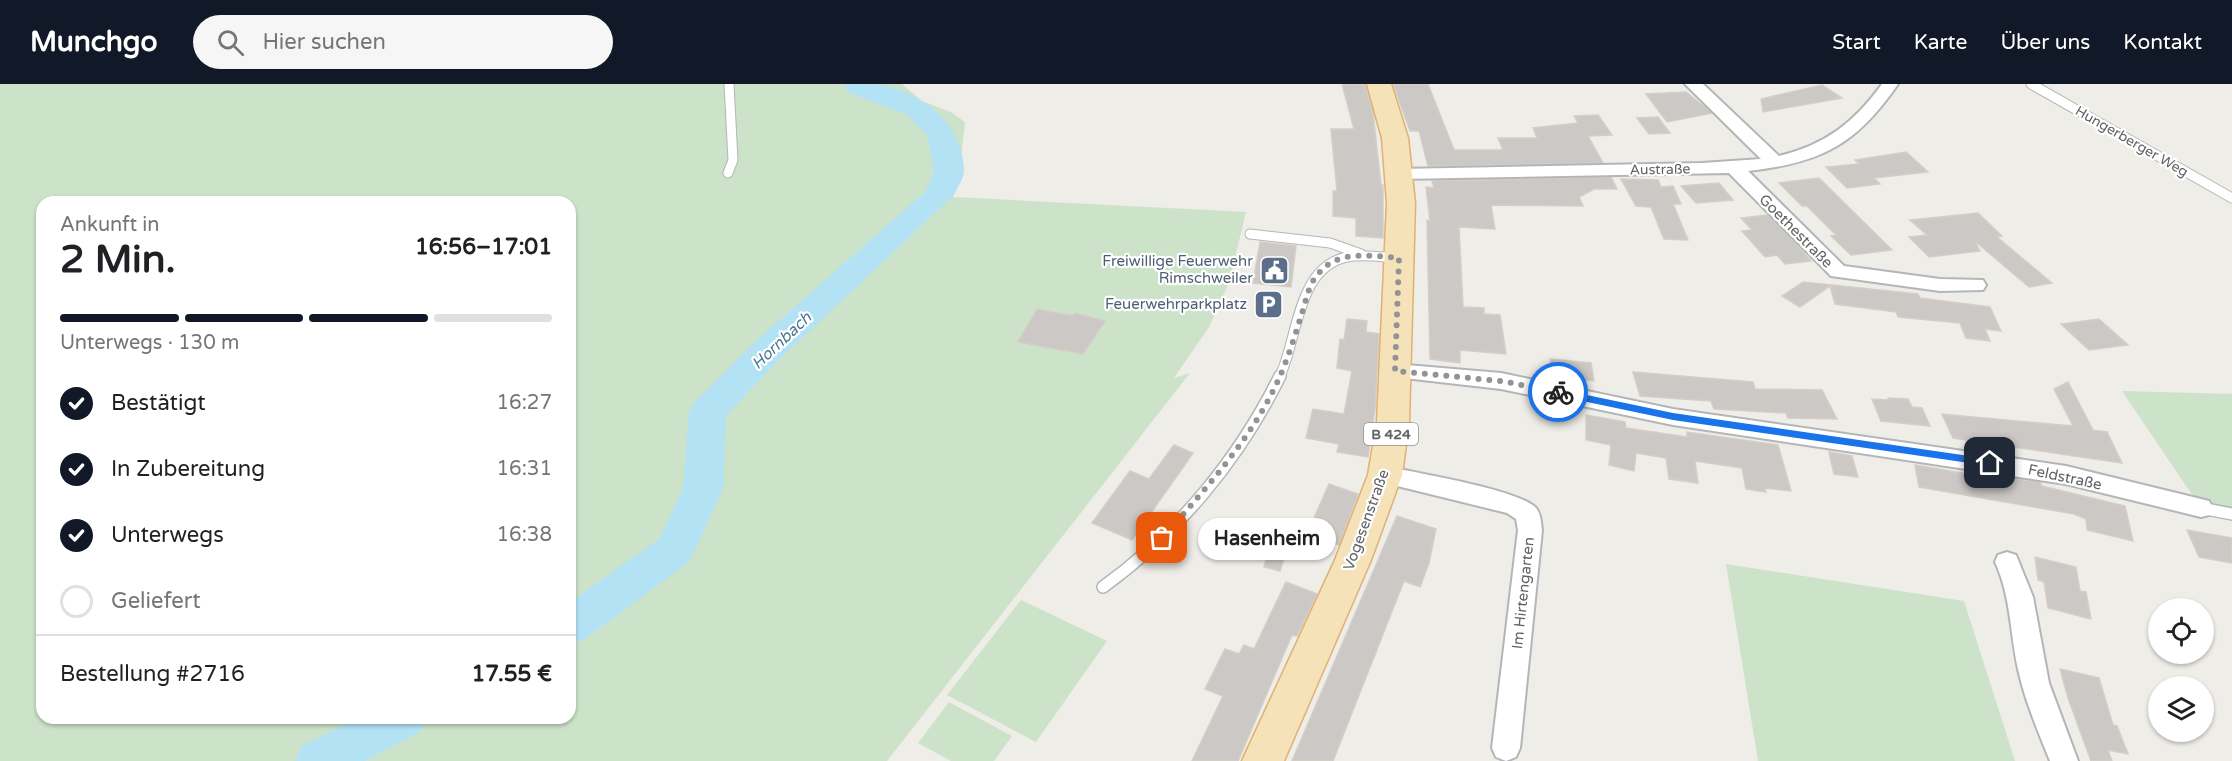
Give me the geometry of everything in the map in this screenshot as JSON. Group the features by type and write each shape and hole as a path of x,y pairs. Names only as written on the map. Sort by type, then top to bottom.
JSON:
{"main road":[{"name":"Vogesenstraße","path":"1263,761 1353,560 1385,475 1393,422 1400,174 1395,138 1379,84"}],"street":[{"path":"1693,84 1775,162"},
{"name":"Austraße","path":"1400,174 1732,166 1775,162 1819,150 1842,138 1869,114 1890,84"},
{"name":"Goethestraße","path":"1732,166 1838,272 1940,285 1976,285"},
{"name":"Feldstraße","path":"1395,371 1501,381 1673,417 2010,466 2066,476 2201,508"},
{"name":"Im Hirtengarten","path":"1385,475 1514,505 1528,515 1530,530 1506,748"},
{"path":"2007,562 2022,595 2029,657 2064,761"}],"lane":[{"path":"728,173 733,160 729,84"},
{"name":"Hungerberger Weg","path":"2031,84 2232,198"},
{"path":"1250,234 1330,243 1364,255"},
{"path":"1103,587 1146,555 1206,486 1258,418 1285,365 1310,286 1318,273 1339,258 1364,255 1399,258"},
{"path":"2201,508 2232,514"}],"green space":[{"path":"0,84 902,84 922,101 951,112 965,122 959,174 953,197 1246,212 1229,283 1209,327 1174,378 1190,373 887,761 0,761"},
{"path":"2122,391 2232,394 2232,514 2201,508"},
{"path":"1726,564 1964,601 2015,761 1758,761"},
{"path":"1021,600 1107,641 1036,742 947,695"},
{"path":"949,702 1012,736 994,761 951,761 918,743"}],"building":[{"path":"1342,84 1365,84 1373,113 1381,185 1383,185 1383,238 1356,236 1356,218 1333,216 1333,191 1337,191 1331,129 1354,129"},
{"path":"1393,84 1428,84 1454,150 1503,150 1498,138 1537,138 1533,128 1578,123 1574,116 1598,115 1612,135 1588,136 1603,163 1428,166 1419,131 1410,131"},
{"path":"1822,85 1842,98 1763,112 1761,99"},
{"path":"1686,92 1712,113 1667,122 1646,94"},
{"path":"1658,117 1670,133 1649,134 1637,118"},
{"path":"1906,152 1928,172 1874,178 1880,184 1847,188 1826,167 1859,164 1855,160"},
{"path":"1611,177 1617,189 1594,189 1579,197 1583,206 1491,205 1495,229 1459,227 1463,307 1484,308 1484,314 1500,315 1506,354 1460,350 1460,363 1430,359 1427,220 1430,221 1426,187 1434,188 1432,181"},
{"path":"1819,178 1892,250 1851,255 1831,236 1836,235 1807,206 1802,206 1779,183"},
{"path":"1621,179 1658,180 1661,187 1673,186 1681,204 1673,204 1688,240 1664,239 1651,207 1636,206"},
{"path":"1719,183 1733,200 1696,203 1681,186"},
{"path":"1978,213 2002,236 1997,237 2052,283 2029,287 1975,241 1980,251 1929,257 1909,237 1927,235 1910,220"},
{"path":"1767,215 1811,261 1785,264 1777,255 1765,257 1742,231 1752,230 1741,218"},
{"name":"Freiwillige Feuerwehr Rimschweiler","path":"1260,242 1296,246 1291,287 1253,283"},
{"path":"1803,282 1918,294 1920,298 1990,307 2001,331 1985,329 1990,341 1966,338 1960,323 1898,317 1896,312 1835,304 1830,286 1800,307 1782,296"},
{"path":"1037,309 1073,316 1075,313 1105,321 1083,354 1018,342"},
{"path":"1347,319 1367,321 1366,332 1379,334 1375,409 1368,457 1337,452 1339,444 1306,438 1313,409 1344,414 1352,371 1337,368 1340,339 1344,340"},
{"path":"2099,319 2128,345 2089,350 2061,324"},
{"path":"1550,359 1591,363 1594,381 1552,377"},
{"path":"1633,372 1753,382 1755,389 1822,390 1837,419 1788,418 1786,413 1714,409 1711,401 1640,396"},
{"path":"2068,382 2093,430 2107,432 2122,463 1953,438 1942,414 2073,426 2054,389"},
{"path":"1888,398 1908,399 1912,407 1922,408 1930,426 1881,421 1872,399 1889,400"},
{"path":"1586,415 1625,422 1626,428 1687,437 1687,432 1778,445 1791,491 1765,488 1766,492 1746,489 1742,468 1695,461 1698,483 1669,479 1666,458 1636,453 1634,471 1609,465 1611,445 1586,440"},
{"path":"1174,445 1193,453 1132,540 1092,523 1130,471 1149,479"},
{"path":"1829,452 1852,456 1858,477 1834,474"},
{"path":"1915,465 1997,479 1996,476 2040,482 2042,486 2125,506 2133,541 2087,530 2086,519 2074,514 1919,487"},
{"path":"1329,484 1358,494 1339,545 1307,534"},
{"path":"1397,516 1436,529 1429,563 1420,587 1404,581 1333,761 1292,761"},
{"path":"2187,530 2232,538 2232,563 2199,557"},
{"path":"1269,548 1286,552 1280,571 1264,567"},
{"path":"2035,557 2076,567 2080,591 2086,592 2091,619 2048,608 2044,582 2038,580"},
{"path":"1286,582 1317,594 1297,636 1292,635 1238,761 1192,761 1223,696 1205,689 1225,649 1239,654 1244,645 1254,649"},
{"path":"2060,669 2099,678 2113,725 2117,726 2128,754 2108,750 2112,761 2091,761"}],"waterway":[{"name":"Hornbach","path":"576,622 674,550 703,489 708,411 769,349 938,196 949,172 941,133 916,108 859,87 858,84"},
{"name":"Hornbach","path":"319,761 391,724"}],"way so far":[{"path":"1162,538 1206,486 1258,418 1285,365 1310,286 1318,273 1339,258 1364,255 1399,258 1395,371 1501,381 1558,392"}],"place":[{"name":"Freiwillige Feuerwehr Rimschweiler","path":"1274,270"},
{"name":"Feuerwehrparkplatz","path":"1268,304"},
{"name":"Hasenheim","path":"1162,538"}],"route":[{"path":"1558,392 1673,417 1990,463"}]}
